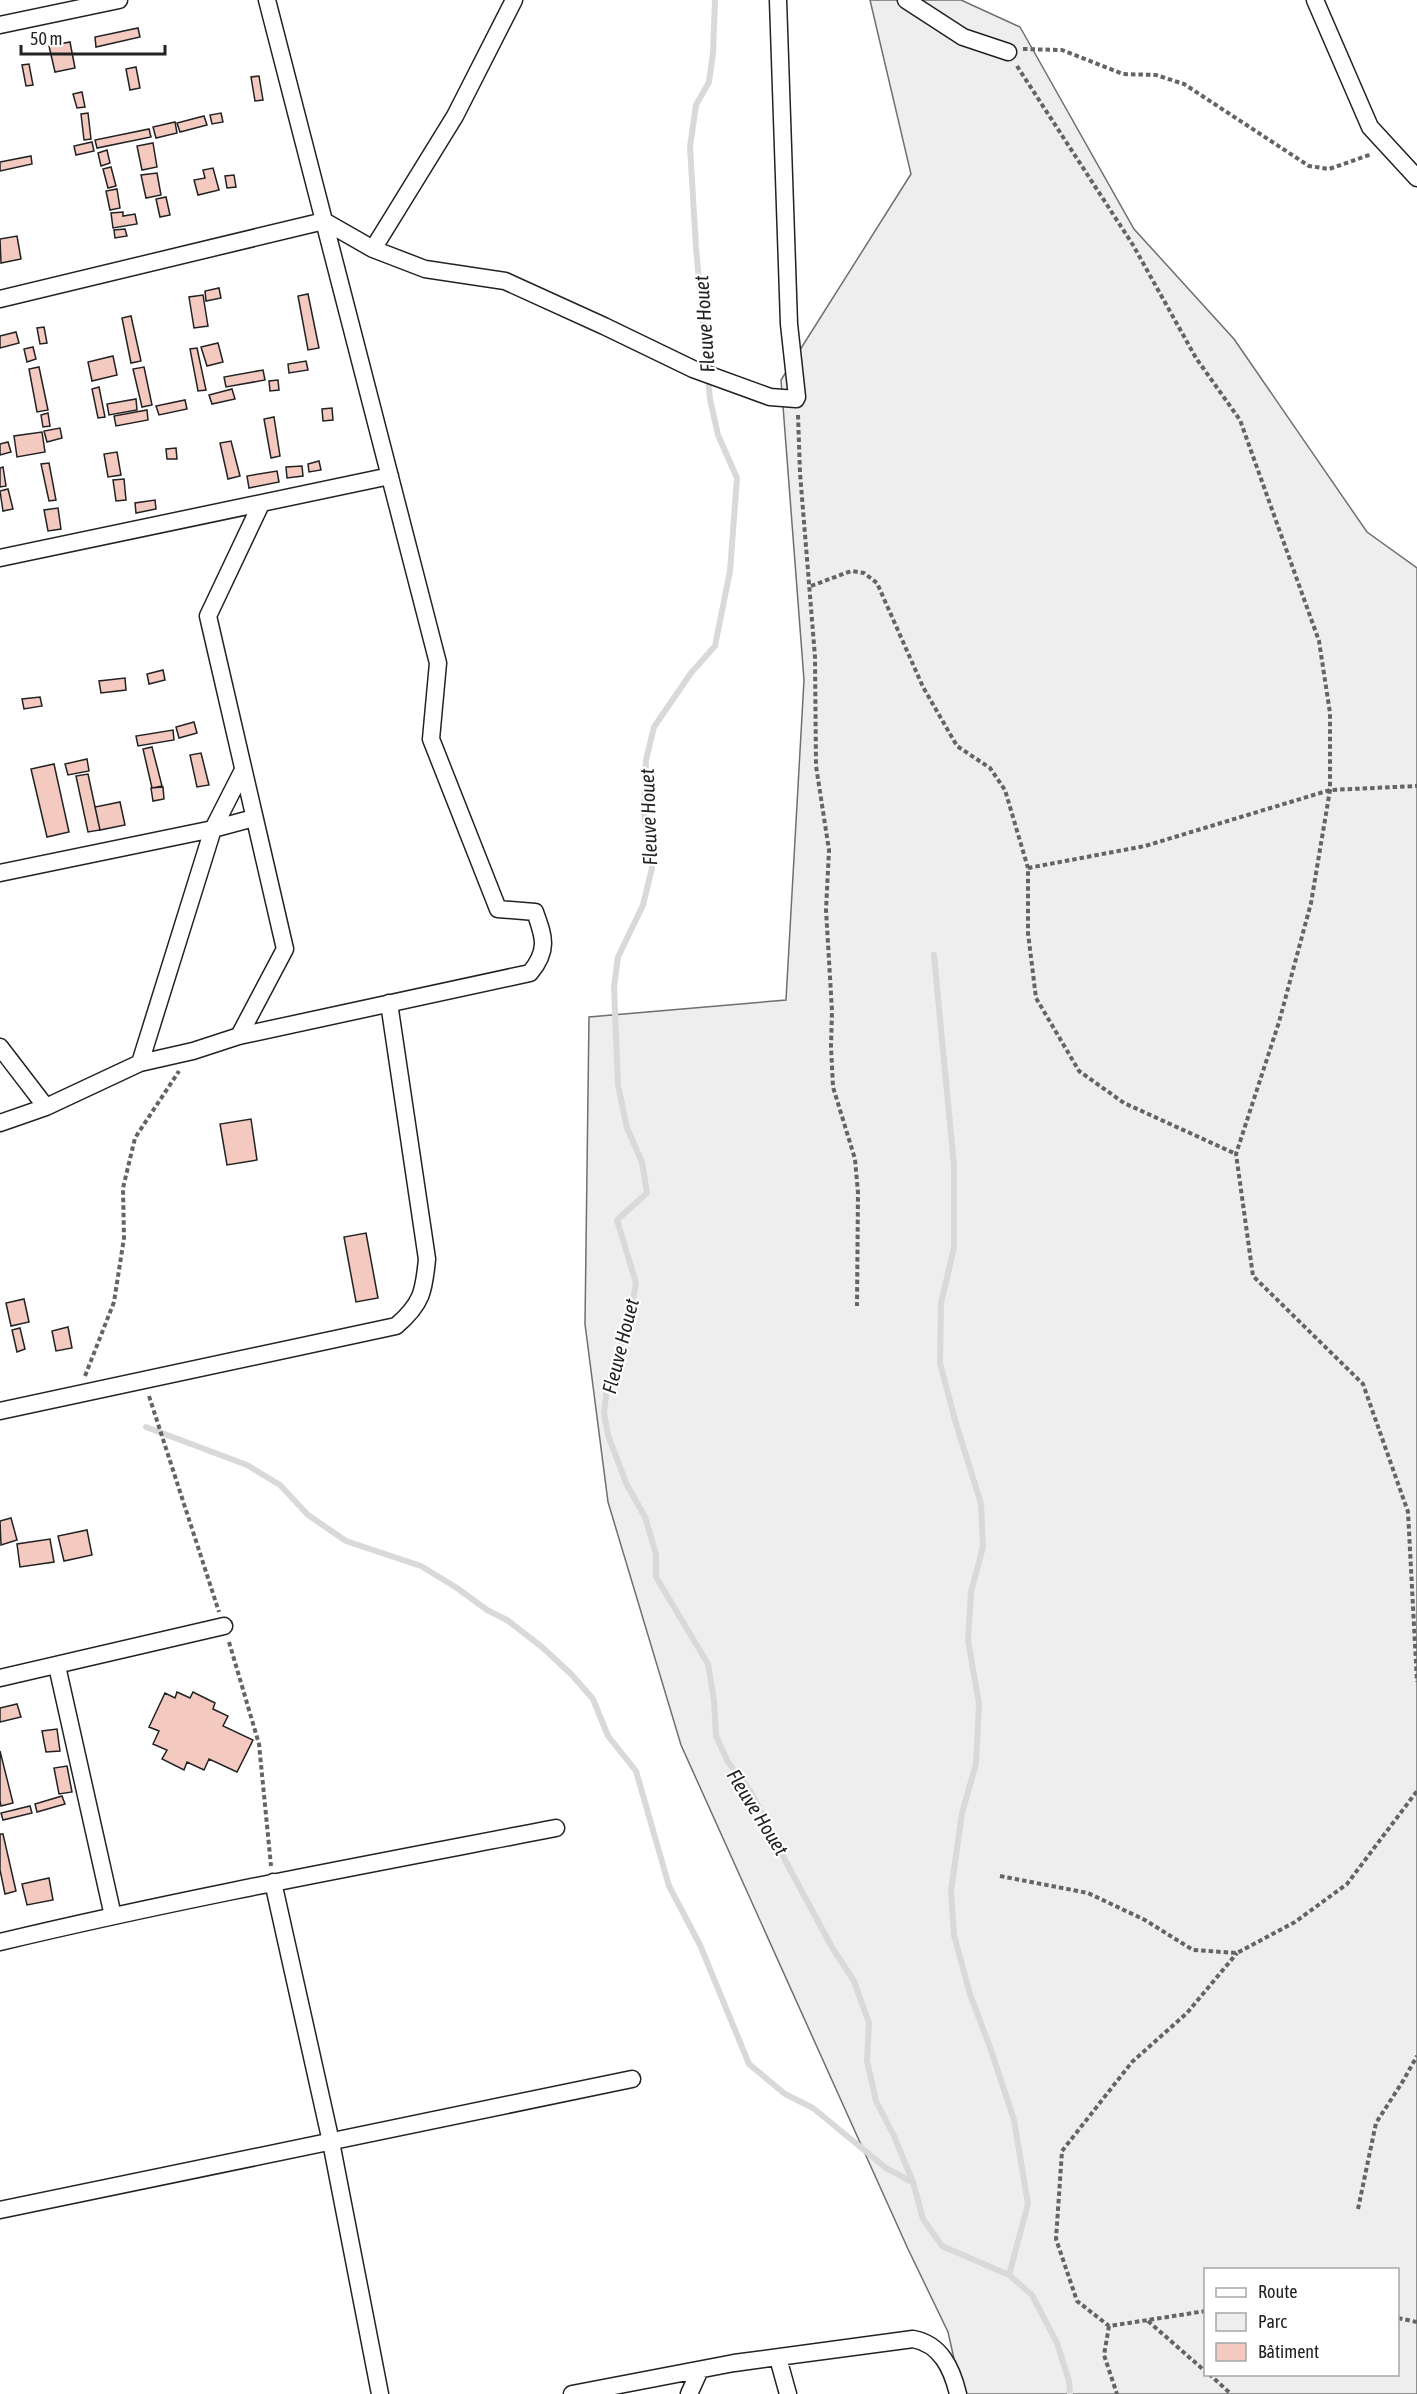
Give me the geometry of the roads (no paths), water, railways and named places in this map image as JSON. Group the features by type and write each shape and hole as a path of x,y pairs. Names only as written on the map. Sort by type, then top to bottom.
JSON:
{"street":[{"path":"0,25 119,0"},
{"path":"0,1123 46,1107 140,1062 193,1051 239,1036 531,973 540,958 545,939 535,912 498,909 431,739 438,663 267,0"},
{"path":"373,249 454,116 514,0"},
{"path":"0,299 324,221 373,249 424,268 505,281 693,369 770,397 793,400 797,397 789,324 778,0"},
{"path":"906,0 963,37 1008,52"},
{"path":"1315,0 1370,127 1417,178"},
{"path":"0,558 390,476"},
{"path":"239,1036 285,949 208,616 261,504"},
{"path":"140,1062 213,829 243,771"},
{"path":"0,873 213,829 254,818"},
{"path":"0,1411 396,1326 411,1314 424,1289 427,1259 389,1003"},
{"path":"0,1047 46,1107"},
{"path":"0,1678 224,1626"},
{"path":"57,1666 112,1916"},
{"path":"0,1942 273,1882 556,1828"},
{"path":"273,1882 331,2142 380,2394"},
{"path":"0,2210 632,2079"},
{"path":"572,2394 699,2372 734,2363 913,2339 936,2348 942,2355 949,2367 958,2394"},
{"path":"778,2358 788,2394"},
{"path":"689,2394 699,2372"}],"waterway":[{"name":"Fleuve Houet","path":"715,0 713,53 709,82 696,105 690,147 696,248 710,399 718,435 737,478 730,571 715,646 691,673 654,727 646,760 644,812 652,868 643,905 618,957 614,987 618,1085 627,1128 642,1162 647,1193 617,1220 636,1283 629,1321 607,1387 604,1413 608,1435 626,1483 645,1517 656,1554 656,1577 708,1664 714,1700 716,1736 728,1762 751,1792 833,1949 854,1981 869,2023 867,2061 876,2101 894,2136 913,2182 923,2219 942,2246 1009,2275 1032,2295 1057,2343 1069,2381 1070,2394"},
{"path":"934,955 954,1166 954,1248 941,1303 940,1363 981,1504 983,1547 971,1592 968,1640 979,1704 976,1764 962,1813 951,1891 954,1935 970,1994 1014,2120 1028,2204 1009,2275"},
{"path":"146,1427 247,1465 280,1485 308,1515 346,1541 421,1566 487,1610 507,1620 542,1647 572,1675 593,1699 608,1736 636,1771 669,1886 700,1945 749,2064 785,2094 813,2108 886,2168 912,2182"}]}
